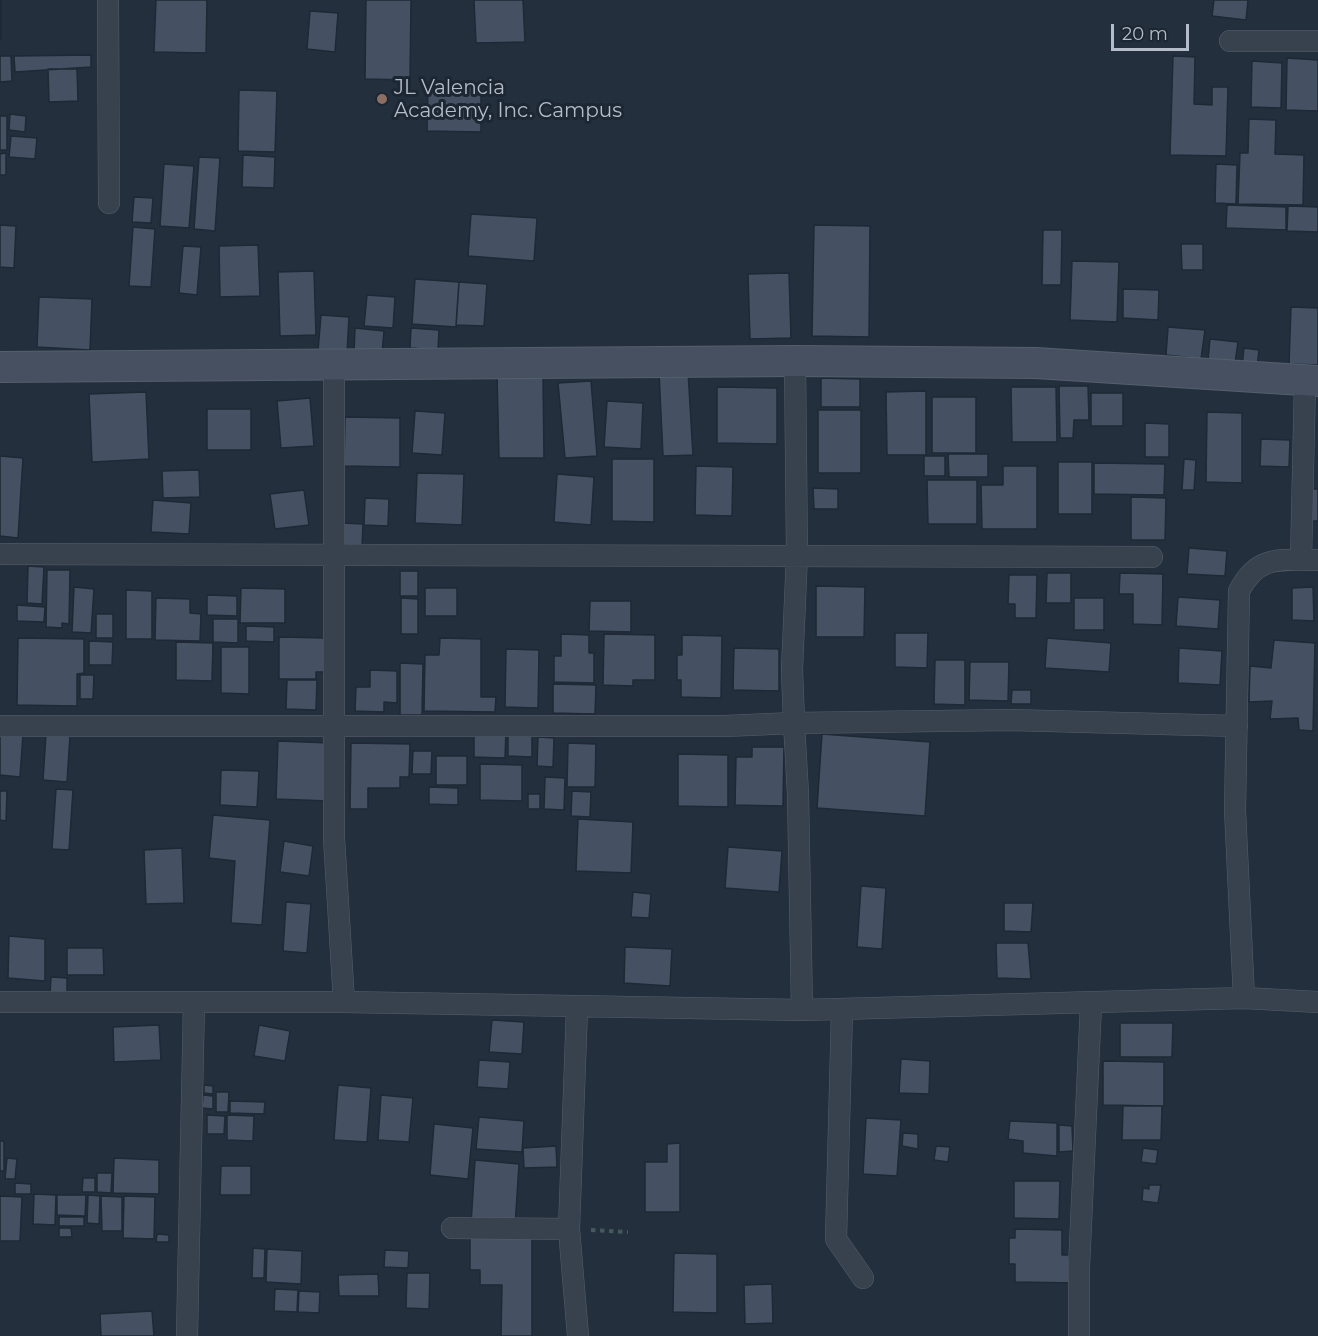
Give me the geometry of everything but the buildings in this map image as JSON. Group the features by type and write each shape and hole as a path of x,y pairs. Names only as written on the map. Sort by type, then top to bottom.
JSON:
{"street":[{"path":"108,0 109,203"},
{"path":"1230,40 1318,41"},
{"path":"795,361 797,555 792,669 798,794 802,1010"},
{"path":"0,367 795,361 1036,363 1312,381 1310,560 1271,560 1257,567 1247,576 1239,591 1235,810 1244,998"},
{"path":"334,366 334,838 344,1002"},
{"path":"0,554 1152,557"},
{"path":"0,726 725,726 1010,720 1236,726"},
{"path":"0,1002 344,1002 577,1008 842,1010 1244,998 1318,1002"},
{"path":"187,1336 194,1002"},
{"path":"1079,1336 1079,1267 1091,1004"},
{"path":"577,1008 569,1229 578,1336"},
{"path":"842,1010 836,1239 863,1278"},
{"path":"452,1228 569,1229"}],"path":[{"path":"569,1229 628,1232"}],"place":[{"name":"JL Valencia Academy, Inc. Campus","path":"382,99"}]}
